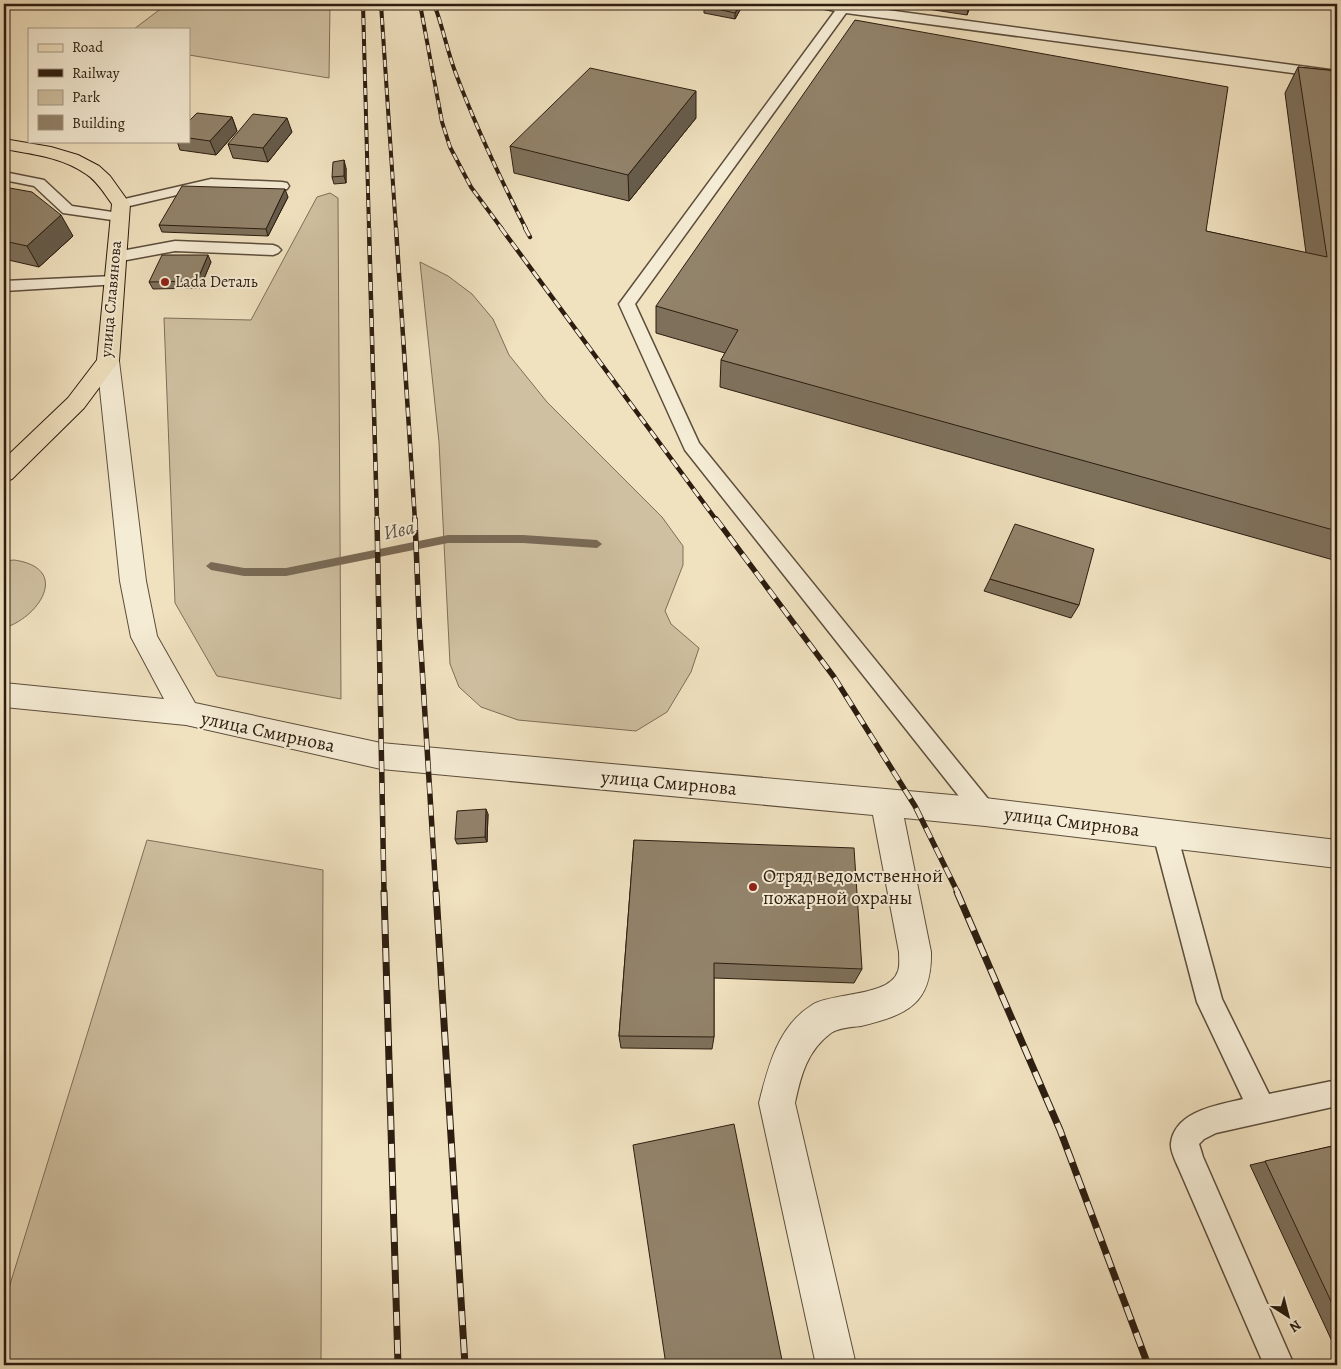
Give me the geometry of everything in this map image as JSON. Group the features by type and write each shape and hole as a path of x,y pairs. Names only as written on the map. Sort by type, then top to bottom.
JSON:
{"main road":[{"path":"4,144 51,152 72,159 93,170 104,180 120,210"},
{"name":"улица Славянова","path":"4,473 76,403 108,361 120,210"}],"street":[{"path":"108,361 133,582 144,637 186,713"},
{"name":"улица Смирнова","path":"4,695 186,713 381,756 985,812 1337,854"},
{"path":"836,1365 777,1103 786,1065 802,1037 824,1017 882,1004 905,992 915,973 915,952 886,803"}],"lane":[{"path":"817,4 1337,75"},
{"path":"843,8 627,304 691,446 985,812"},
{"path":"4,176 39,183 68,210 120,210 211,183 282,186"},
{"path":"116,257 175,246 273,250"},
{"path":"4,286 114,281"},
{"path":"1165,834 1210,1002 1262,1109"},
{"path":"1279,1365 1189,1159 1185,1143 1191,1130 1206,1122 1337,1093"}],"green space":[{"path":"167,4 330,5 329,78 190,55 190,28 135,28"},
{"path":"330,193 338,198 341,699 217,676 175,603 164,318 251,320 317,197"},
{"path":"420,262 448,276 472,294 493,319 509,355 547,402 662,517 683,546 683,565 665,611 671,624 699,648 691,672 667,712 636,731 518,720 481,707 459,687 450,664 439,442"},
{"path":"14,560 31,565 42,572 45,582 44,593 38,604 29,614 4,628 4,561"},
{"path":"147,840 323,870 321,1365 4,1365 4,1304"}],"building":[{"path":"705,4 740,4 735,13 704,6"},
{"path":"855,20 1228,87 1206,231 1327,257 1298,67 1337,71 1337,531 721,360 738,330 656,306"},
{"path":"590,68 696,91 628,175 510,146"},
{"path":"197,113 232,117 210,141 190,138 190,120"},
{"path":"253,114 287,118 263,148 228,144"},
{"path":"344,160 344,176 332,177 333,162"},
{"path":"182,186 285,189 266,229 159,225"},
{"path":"4,187 32,192 61,215 27,246 4,241"},
{"path":"162,255 208,255 197,281 149,282"},
{"path":"1015,524 1094,549 1079,605 990,579"},
{"path":"486,809 485,837 455,839 457,811"},
{"path":"634,840 854,848 862,969 714,963 714,1037 619,1036"},
{"path":"734,1124 783,1365 666,1365 633,1145"},
{"path":"1337,1145 1337,1314 1265,1161"}],"waterway":[{"name":"Ива","path":"211,566 244,572 286,572 448,539 523,539 597,544"}],"railway":[{"path":"363,4 369,229"},
{"path":"381,4 396,229"},
{"path":"420,4 442,122 450,147 471,187 502,229"},
{"path":"434,4 464,94 526,229"},
{"path":"369,228 377,521"},
{"path":"396,228 415,521"},
{"path":"501,228 717,521"},
{"path":"525,228 530,237"},
{"path":"377,519 384,893"},
{"path":"415,519 419,618 436,893"},
{"path":"716,519 834,677 915,806 958,893"},
{"path":"384,892 398,1365"},
{"path":"436,892 465,1365"},
{"path":"957,892 1060,1130 1148,1365"}],"place":[{"name":"Lada Dеталь","path":"165,282"},
{"name":"Отряд ведомственной пожарной охраны","path":"753,887"}]}
